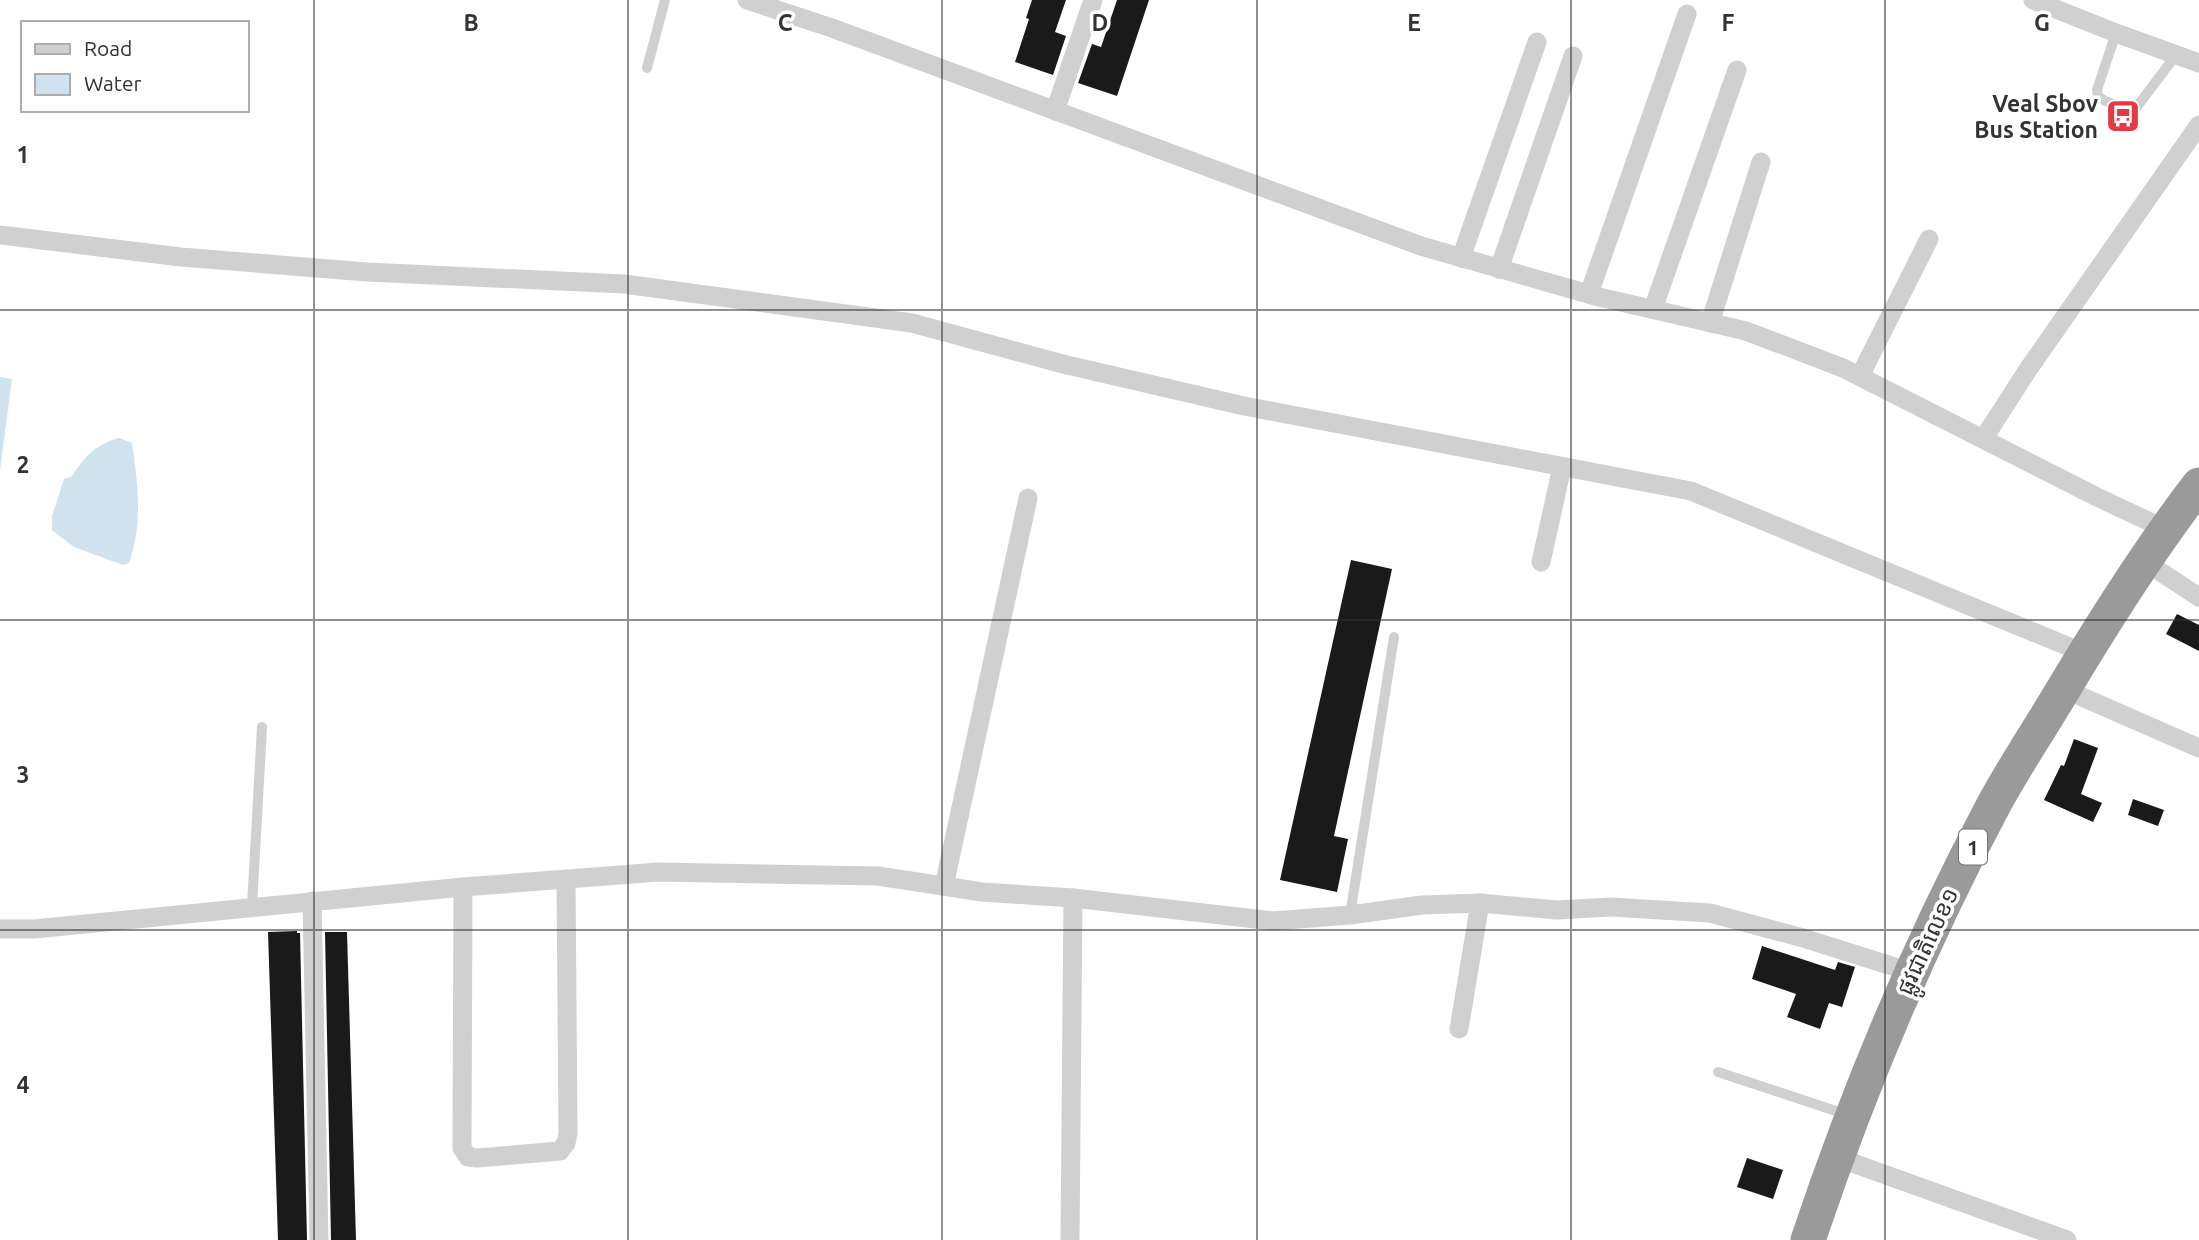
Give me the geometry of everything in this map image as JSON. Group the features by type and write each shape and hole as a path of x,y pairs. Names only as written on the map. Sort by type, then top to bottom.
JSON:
{"highway":[{"name":"ផ្លូវជាតិលេខ១","path":"1808,1240 1836,1157 1911,972 1994,805 2084,653 2165,529 2199,485"}],"street":[{"path":"747,0 832,28 1421,246 1589,294 1746,331 1860,376 2165,529"},
{"path":"1055,111 1093,0"},
{"path":"2033,0 2199,63"},
{"path":"1589,294 1687,14"},
{"path":"1461,258 1537,42"},
{"path":"1499,269 1573,56"},
{"path":"1653,309 1737,70"},
{"path":"1984,439 2027,370 2199,125"},
{"path":"1710,323 1761,162"},
{"path":"0,235 181,257 367,272 624,284 912,323 1063,363 1244,406 1691,491 2084,653"},
{"path":"1860,376 1929,239"},
{"path":"1541,562 1562,467"},
{"path":"944,886 1028,498"},
{"path":"2144,561 2199,597"},
{"path":"2064,689 2199,748"},
{"path":"0,929 34,929 252,906 659,872 878,876 982,892 1073,898 1273,921 1350,915 1422,905 1479,903 1557,910 1611,907 1710,913 1803,938 1911,972"},
{"path":"463,887 462,1148 468,1157 477,1158 560,1151 566,1143 566,879"},
{"path":"1070,1240 1073,898"},
{"path":"312,901 320,1240"},
{"path":"1459,1029 1479,903"},
{"path":"1836,1157 2067,1240"}],"lane":[{"path":"647,68 665,0"},
{"path":"2116,33 2097,90 2098,96 2105,101 2130,110 2136,108 2176,55"},
{"path":"1350,915 1394,637"},
{"path":"252,906 262,727"},
{"path":"1718,1072 1852,1116"}],"water":[{"path":"0,377 12,379 0,470"},
{"path":"119,438 132,443 138,503 133,548 129,563 123,565 74,547 52,530 52,516 64,479 71,477 86,457 97,448"}],"building":[{"path":"1032,0 1066,0 1055,32 1066,36 1053,75 1015,62 1029,19 1026,18"},
{"path":"1117,0 1149,0 1117,96 1078,83 1092,44 1101,47"},
{"path":"1351,560 1392,569 1334,836 1348,839 1337,892 1280,880"},
{"path":"2177,614 2199,625 2199,651 2166,634"},
{"path":"2074,739 2098,748 2081,794 2102,803 2093,822 2044,800 2061,765 2064,766"},
{"path":"2133,799 2164,810 2158,826 2128,815"},
{"path":"268,932 300,933 307,1240 278,1240"},
{"path":"325,932 347,932 356,1240 331,1240"},
{"path":"1762,946 1835,970 1838,962 1855,967 1842,1007 1829,1003 1820,1029 1787,1017 1796,994 1752,979"},
{"path":"1747,1158 1783,1170 1773,1199 1737,1187"}],"place":[{"name":"Veal Sbov Bus Station","path":"2123,116"}]}
